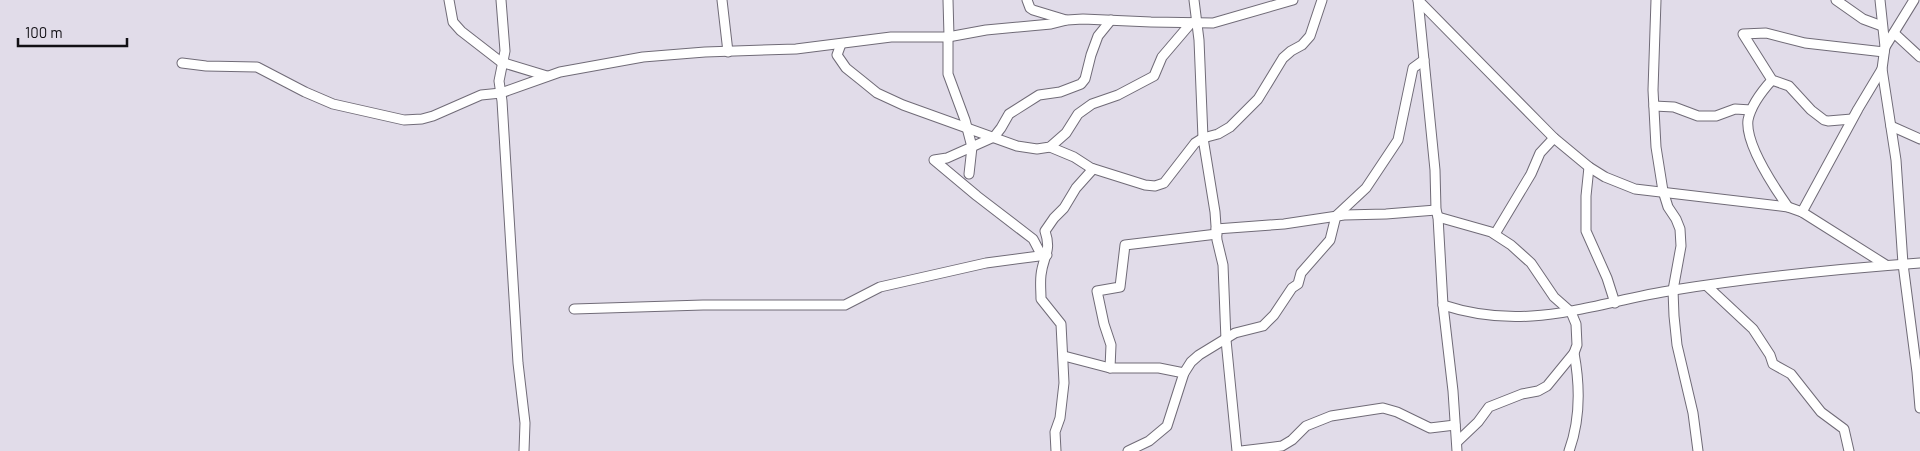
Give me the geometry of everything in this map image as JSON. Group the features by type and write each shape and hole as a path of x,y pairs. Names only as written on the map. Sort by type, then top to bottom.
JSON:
{"street":[{"path":"449,0 452,22 461,31 502,62 547,76"},
{"path":"500,0 505,52 498,81 501,93 518,363 524,423 524,451"},
{"path":"722,0 728,52"},
{"path":"948,0 948,74 972,147 968,174"},
{"path":"1194,0 1194,23 1199,40 1203,138 1223,265 1226,340 1237,451"},
{"path":"182,63 206,66 257,67 296,88 333,104 404,120 422,119 434,116 481,95 501,93 578,67 644,57 796,49 891,37 948,36 1095,18 1213,23 1293,0"},
{"path":"1050,147 1074,157 1093,169 1145,185 1160,185 1164,183 1195,143 1230,127 1258,99 1283,58 1310,36 1322,0"},
{"path":"1418,0 1435,170 1443,305 1453,391 1457,447"},
{"path":"1418,0 1554,138 1589,167 1605,177 1635,189 1788,207 1802,212 1886,265"},
{"path":"1656,0 1654,106 1656,147 1663,191 1668,207 1680,229 1681,246 1673,290 1674,316 1677,345 1693,413 1698,451"},
{"path":"1836,0 1863,19 1882,26"},
{"path":"1880,0 1884,50 1882,69 1896,160 1903,264 1920,408"},
{"path":"1884,50 1914,0"},
{"path":"1028,1 1033,10 1067,20"},
{"path":"1045,256 1033,239 934,160 947,158 994,137 1009,114 1039,95 1060,92 1081,84 1085,79 1098,36 1110,20"},
{"path":"840,44 837,55 846,68 877,92 902,105 1017,146 1037,149 1050,147 1066,134 1078,114 1092,104 1118,95 1154,76 1162,57 1194,23"},
{"path":"1852,119 1824,120 1811,110 1789,86 1772,80 1743,34 1766,33 1805,43 1884,50"},
{"path":"1894,33 1920,57"},
{"path":"1128,451 1150,441 1167,426 1184,373 1191,362 1199,355 1240,331 1258,328 1269,321 1292,288 1298,284 1302,272 1330,240 1336,216 1366,188 1398,140 1413,68 1424,60"},
{"path":"1802,212 1852,119 1882,69"},
{"path":"1772,80 1751,110 1748,121 1751,140 1767,176 1788,207"},
{"path":"1654,106 1674,106 1698,116 1716,116 1735,110 1751,110"},
{"path":"1891,126 1920,139"},
{"path":"1495,234 1531,174 1540,153 1554,138"},
{"path":"1589,167 1586,196 1586,231 1607,278 1615,303"},
{"path":"1056,451 1055,432 1060,418 1064,383 1064,356 1061,324 1041,299 1041,273 1049,243 1045,231 1064,208 1076,188 1093,169"},
{"path":"1110,368 1111,345 1106,332 1097,292 1120,287 1125,245 1336,216 1437,213 1495,234 1511,245 1531,264 1554,297 1570,312 1576,324 1577,345 1574,353 1552,380 1541,390 1522,394 1489,407 1457,447"},
{"path":"574,309 703,305 845,305 880,287 986,263 1045,256"},
{"path":"1443,305 1479,315 1513,318 1570,312 1673,290 1774,277 1920,263"},
{"path":"1707,286 1753,329 1774,364 1791,374 1821,412 1844,429 1849,451"},
{"path":"1569,451 1575,434 1577,407 1578,371 1574,353"},
{"path":"1064,356 1110,368 1159,368 1184,373"},
{"path":"1240,451 1282,446 1292,440 1306,426 1332,416 1383,408 1430,428 1455,425"}]}
